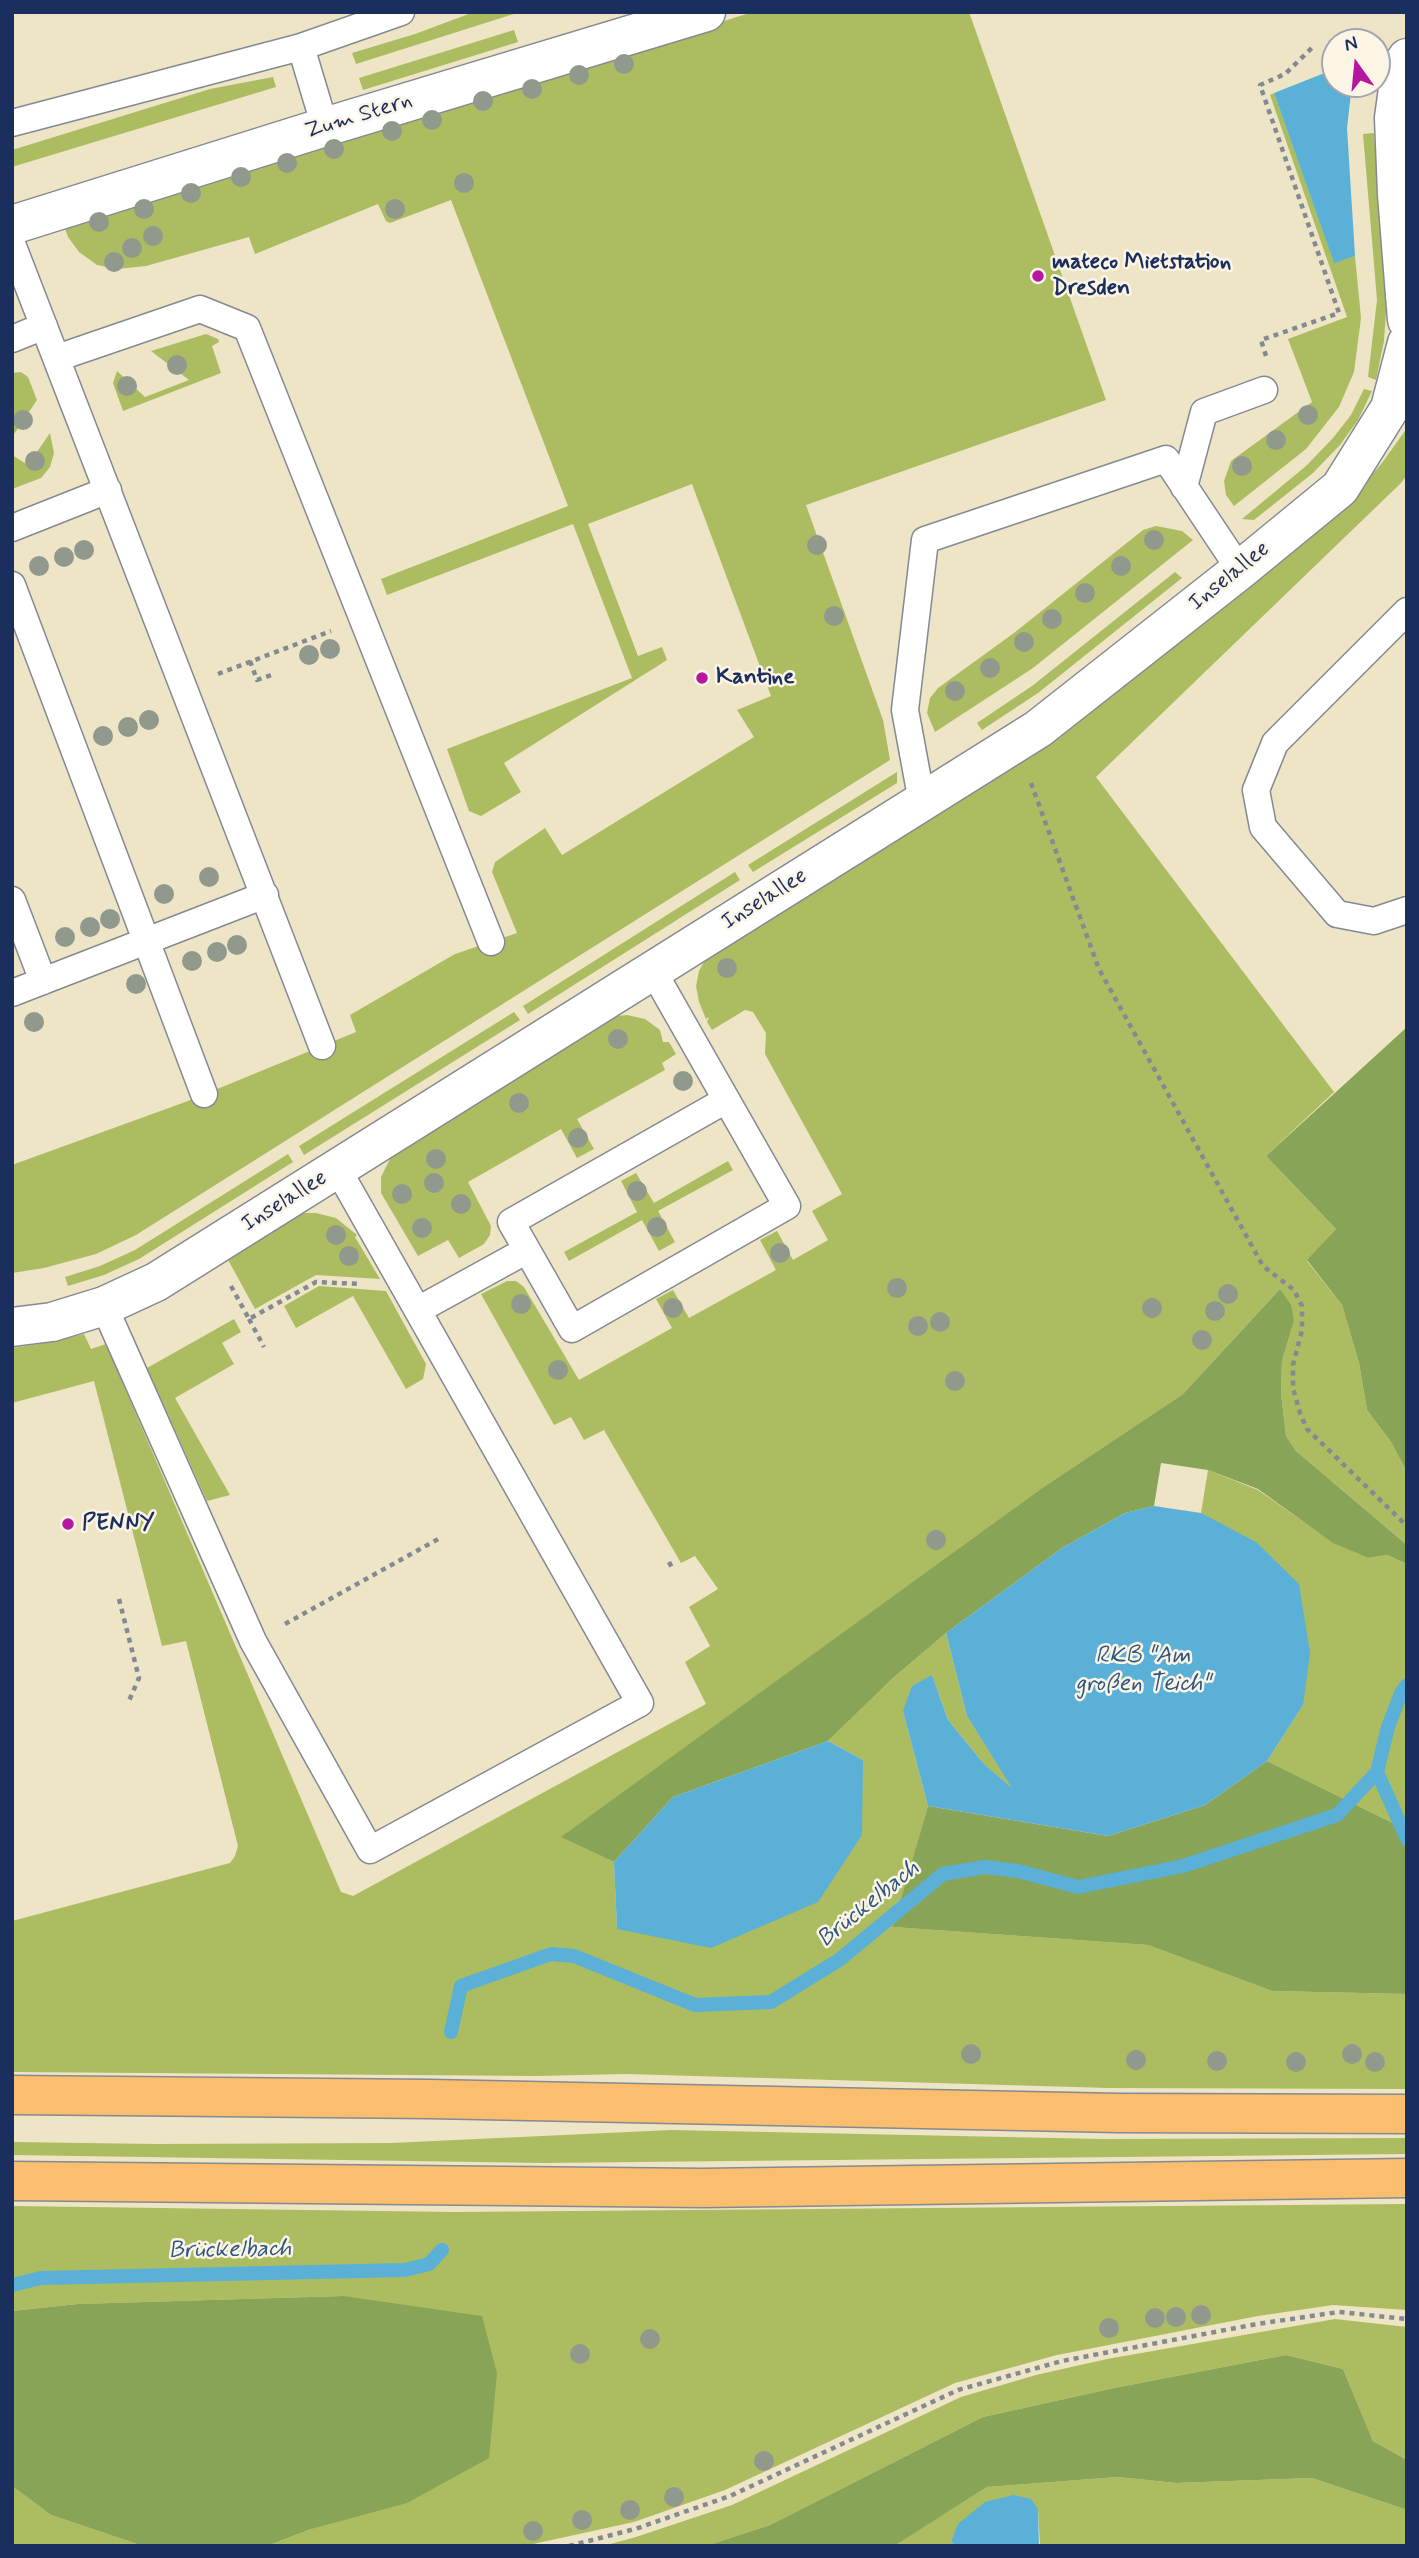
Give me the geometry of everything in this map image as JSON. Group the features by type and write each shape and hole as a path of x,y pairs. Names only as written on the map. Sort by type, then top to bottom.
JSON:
{"main road":[{"path":"12,2095 430,2099 1119,2113 1407,2114"},
{"path":"12,2181 703,2188 1407,2178"}],"street":[{"name":"Zum Stern","path":"12,225 706,12"},
{"path":"1407,58 1401,67 1394,118 1402,194 1407,320"},
{"name":"Inselallee","path":"12,1327 51,1322 104,1306 156,1282 1038,729 1340,488 1390,408 1407,343"}],"lane":[{"path":"12,123 301,47 401,12"},
{"path":"301,47 325,127"},
{"path":"12,244 321,1046"},
{"path":"57,358 200,309 247,328 491,942"},
{"path":"12,339 44,326"},
{"path":"1184,487 1204,412 1264,390"},
{"path":"922,802 905,709 925,540 1166,459 1240,570"},
{"path":"12,528 108,490"},
{"path":"12,585 204,1094"},
{"path":"1407,611 1275,743 1256,790 1263,827 1337,914 1374,921 1407,910"},
{"path":"12,993 265,895"},
{"path":"12,900 43,981"},
{"path":"653,971 787,1206 572,1329 511,1222 726,1100"},
{"path":"104,1306 253,1641 370,1850 640,1703 337,1168"},
{"path":"418,1310 527,1250"}],"path":[{"path":"1264,390 1266,356 1261,340 1339,313 1260,85 1285,74 1315,45"},
{"path":"184,687 363,619"},
{"path":"250,661 257,680 274,674"},
{"path":"1016,743 1099,969 1263,1266 1294,1290 1303,1306 1302,1330 1293,1365 1293,1388 1307,1429 1407,1526"},
{"path":"249,1319 316,1282 404,1286"},
{"path":"237,1298 264,1347"},
{"path":"253,1641 440,1538"},
{"path":"669,1562 672,1568"},
{"path":"119,1599 139,1678 128,1703"},
{"path":"569,2546 635,2529 730,2496 958,2390 1036,2368 1075,2358 1257,2324 1339,2312 1407,2319"}],"green space":[{"path":"474,12 520,12 356,64 352,53"},
{"path":"753,12 969,12 1106,400 806,505 883,720 890,760 136,1235 96,1254 44,1268 12,1273 12,1165 188,1101 356,1032 350,1015 455,954 517,933 492,872 495,862 545,828 562,855 754,737 737,710 771,696 692,484 588,524 638,656 662,647 667,660 504,763 521,792 481,816 469,811 447,749 632,678 573,524 387,595 381,579 568,506 451,200 390,223 386,221 378,204 255,254 249,237 146,266 117,269 97,265 79,252 64,226"},
{"path":"514,30 518,42 363,90 359,78"},
{"path":"273,77 276,87 12,167 12,150 210,89"},
{"path":"1274,93 1334,262 1355,256 1361,318 1354,372 1339,407 1306,449 1234,506 1226,495 1224,481 1231,461 1312,402 1288,339 1347,317 1270,95"},
{"path":"1374,133 1387,299 1384,341 1376,380 1368,377 1377,300 1363,134"},
{"path":"206,334 218,339 219,342 212,346 221,373 123,411 113,383 117,371 145,397 189,380 151,351"},
{"path":"21,372 28,377 37,400 12,437 12,373"},
{"path":"1364,389 1372,391 1358,420 1340,445 1313,473 1254,520 1242,519 1306,466 1333,438 1351,415"},
{"path":"1407,428 1407,475 1401,483 1096,777 1334,1092 1266,1156 1336,1229 1307,1261 1342,1305 1359,1363 1367,1410 1391,1442 1407,1472 1407,1545 1296,1451 1286,1436 1281,1393 1282,1361 1294,1321 1280,1289 1183,1394 1042,1488 562,1837 614,1862 617,1928 863,1760 828,1741 893,1678 946,1633 967,1716 1014,1790 984,1764 948,1720 932,1675 903,1711 928,1806 894,1927 1148,1945 1272,1991 1407,1994 1407,2089 1109,2088 626,2074 537,2076 12,2072 12,1921 230,1863 238,1846 186,1641 162,1646 94,1381 12,1403 12,1348 84,1334 91,1349 106,1344 341,1892 353,1896 706,1704 685,1662 710,1646 689,1607 718,1589 695,1556 681,1563 604,1430 584,1440 571,1417 554,1425 481,1294 507,1281 516,1281 524,1287 579,1380 672,1328 656,1299 673,1290 689,1318 776,1270 760,1240 777,1231 793,1260 828,1240 812,1211 842,1194 765,1054 766,1033 753,1012 745,1010 712,1030 707,1022 709,1017 706,1019 696,986 699,971 708,954 1345,505 1382,463"},
{"path":"50,433 54,453 50,467 41,478 12,489 12,455 28,465"},
{"path":"1156,526 1182,531 1193,540 1033,668 935,732 927,713 930,698 938,688 1014,633 1143,530"},
{"path":"1175,572 1182,578 1038,693 982,730 977,723 1032,686"},
{"path":"897,772 897,783 753,872 748,865"},
{"path":"735,872 740,880 528,1014 523,1006"},
{"path":"514,1012 520,1020 304,1155 299,1146"},
{"path":"627,1015 645,1019 660,1030 663,1042 669,1042 676,1054 662,1063 665,1070 577,1119 594,1149 577,1158 561,1129 468,1182 491,1226 490,1235 484,1244 459,1258 448,1240 418,1256 381,1193 381,1177 393,1153 608,1017"},
{"path":"1407,1027 1407,1472 1391,1442 1367,1410 1359,1363 1342,1305 1307,1260 1336,1229 1266,1156"},
{"path":"288,1154 293,1162 139,1259 104,1275 68,1286 65,1277 100,1266 135,1250"},
{"path":"728,1161 733,1170 658,1211 675,1242 659,1251 642,1220 569,1261 564,1252 637,1212 621,1181 636,1173 654,1203"},
{"path":"299,1213 316,1213 336,1218 357,1235 355,1237 380,1279 316,1275 255,1309 227,1258"},
{"path":"319,1286 386,1291 426,1364 423,1379 406,1389 353,1296 296,1328 284,1306"},
{"path":"1280,1289 1291,1305 1294,1321 1282,1361 1281,1393 1286,1436 1296,1451 1407,1545 1407,1564 1387,1555 1368,1558 1333,1543 1258,1489 1208,1470 1161,1463 1154,1506 1125,1513 1062,1548 946,1633 893,1678 828,1741 673,1797 614,1862 561,1837 1042,1488 1183,1394"},
{"path":"234,1319 241,1332 222,1343 234,1364 175,1398 230,1495 207,1501 147,1368"},
{"path":"1208,1470 1258,1490 1334,1543 1368,1558 1387,1555 1407,1564 1407,1830 1267,1761 1303,1705 1201,1513"},
{"path":"1267,1761 1407,1830 1407,1994 1272,1991 1148,1945 893,1927 928,1806 1108,1836 1205,1805"},
{"path":"671,2130 1102,2139 1407,2138 1407,2154 543,2163 12,2155 12,2142 391,2143"},
{"path":"1407,2204 1407,2310 1333,2305 1258,2316 1057,2355 955,2383 725,2490 634,2522 524,2546 267,2546 311,2529 343,2296 78,2304 12,2311 12,2206 455,2212"},
{"path":"343,2296 482,2316 497,2373 489,2458 407,2503 311,2529 267,2546 140,2545 51,2515 12,2486 12,2311 78,2304"},
{"path":"1335,2319 1407,2327 1407,2460 1373,2441 1343,2369 1286,2355 1114,2388 983,2417 770,2525 706,2546 603,2546 732,2505 961,2397 1036,2375 1107,2359"},
{"path":"1286,2355 1343,2369 1373,2441 1407,2460 1407,2510 1312,2478 1176,2483 1118,2477 987,2487 894,2546 706,2546 770,2525 983,2417 1114,2388"},
{"path":"1118,2477 1176,2483 1312,2478 1407,2510 1407,2546 1040,2546 1038,2509 951,2542 957,2546 900,2546 898,2543 987,2487"},
{"path":"12,2486 51,2515 140,2545 155,2546 12,2546"}],"water":[{"path":"1321,74 1321,98 1350,98 1347,128 1355,256 1334,263 1274,93"},
{"name":"RKB \"Am großen Teich\"","path":"1154,1506 1201,1513 1256,1542 1299,1584 1310,1653 1303,1705 1267,1761 1205,1805 1108,1836 928,1806 903,1711 912,1686 932,1675 948,1720 984,1764 1012,1788 967,1716 946,1633 1062,1548 1125,1513"},
{"path":"828,1741 863,1760 862,1835 818,1902 711,1948 617,1929 614,1862 673,1797"},
{"path":"1013,2495 1031,2499 1038,2509 1039,2546 957,2546 951,2542 958,2524 985,2502"}],"waterway":[{"name":"Brückelbach","path":"451,2032 461,1986 551,1954 574,1956 695,2005 771,2002 839,1960 943,1874 985,1867 1018,1871 1078,1887 1183,1866 1337,1815 1377,1772 1388,1727 1401,1693 1407,1685"},
{"path":"1377,1772 1407,1839"},
{"name":"Brückelbach","path":"12,2285 41,2278 405,2270 429,2264 442,2250"}],"place":[{"name":"mateco Mietstation Dresden","path":"1038,276"},
{"name":"Kantine","path":"702,678"},
{"name":"PENNY","path":"68,1524"}]}
